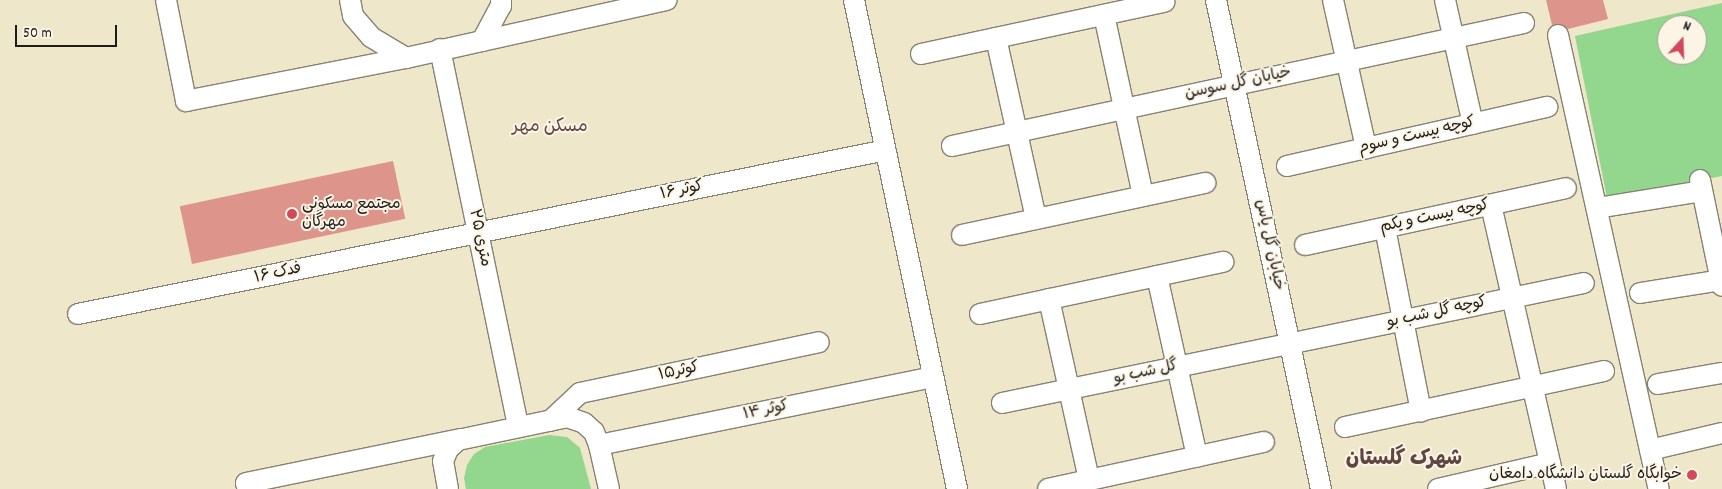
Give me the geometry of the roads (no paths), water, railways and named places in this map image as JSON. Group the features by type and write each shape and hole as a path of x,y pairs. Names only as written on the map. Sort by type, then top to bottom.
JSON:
{"street":[{"path":"166,0 186,101 406,58 667,0"},
{"path":"350,0 353,16 371,37 406,58"},
{"path":"482,41 501,6 501,0"},
{"path":"854,0 956,489"},
{"name":"خیابان گل یاس","path":"1216,0 1321,489"},
{"path":"1333,0 1366,148"},
{"path":"1445,0 1473,124"},
{"path":"921,54 1164,2"},
{"path":"1104,15 1143,196"},
{"name":"خیابان گل سوسن","path":"952,146 1524,23"},
{"path":"1558,35 1659,489"},
{"path":"996,38 1036,219"},
{"name":"۲۵ متری","path":"440,49 518,427"},
{"name":"کوچه بیست و سوم","path":"1287,166 1547,107"},
{"name":"کوثر ۱۶","path":"478,233 886,150"},
{"path":"962,235 1205,183"},
{"path":"1596,208 1701,186 1717,232 1721,283 1640,293"},
{"name":"کوچه بیست و یکم","path":"1305,245 1566,188"},
{"path":"1491,204 1556,489"},
{"path":"1385,228 1421,411"},
{"name":"فدک ۱۶","path":"78,314 478,233"},
{"path":"980,314 1223,262"},
{"path":"1157,276 1196,457"},
{"name":"کوچه گل شب بو","path":"1290,343 1584,283"},
{"path":"1049,299 1089,480"},
{"name":"کوثر۱۵","path":"550,420 580,392 819,342"},
{"name":"گل شب بو","path":"1002,403 1290,343"},
{"path":"1345,427 1604,371"},
{"path":"1658,384 1722,373"},
{"name":"کوثر ۱۴","path":"600,445 933,377"},
{"path":"247,486 567,417 584,423 594,432 600,445 609,489"},
{"path":"1650,450 1722,433"},
{"path":"448,489 443,468 445,454 453,444 464,438"},
{"path":"1048,489 1264,442"},
{"path":"1440,489 1550,463"}],"place":[{"name":"مجتمع مسکونی مهرگان","path":"292,214"},
{"name":"خوابگاه گلستان دانشگاه دامغان","path":"1692,475"}],"district":[{"name":"مسکن مهر","path":"550,128"},
{"name":"شهرک گلستان","path":"1404,460"}]}
